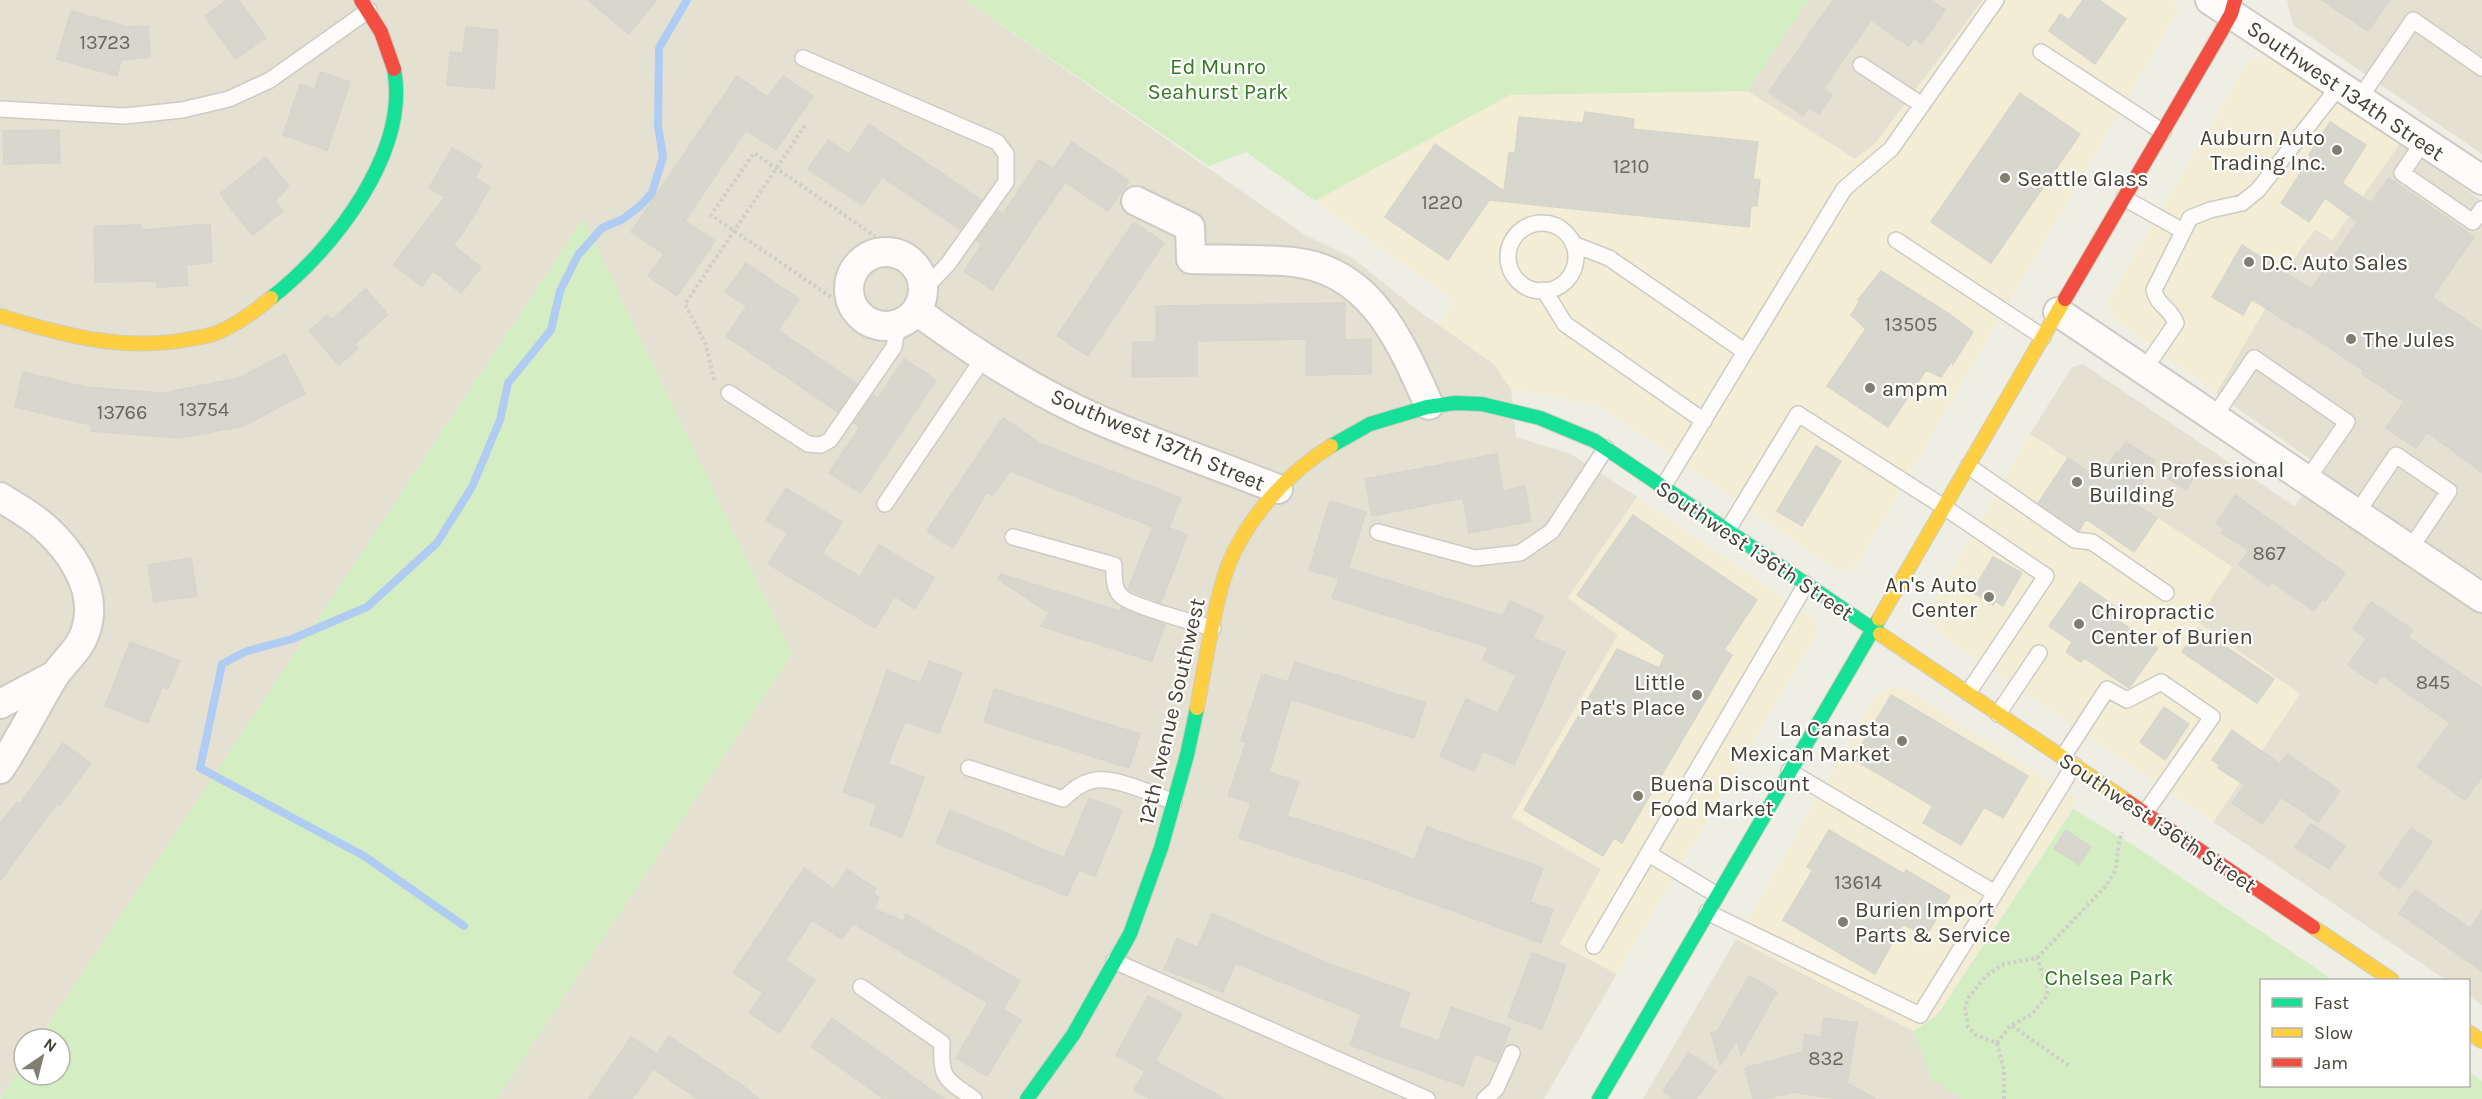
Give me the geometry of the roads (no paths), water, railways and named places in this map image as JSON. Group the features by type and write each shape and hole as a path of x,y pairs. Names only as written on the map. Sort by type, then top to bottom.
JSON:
{"street":[{"name":"Southwest 134th Street","path":"2231,3 2350,92 2482,180"},
{"path":"1599,1099 2163,132 2231,3"},
{"path":"0,316 90,340 133,345 182,342 221,332 269,302 299,275 326,245 363,193 381,158 393,126 398,92 390,53 378,22 365,5"},
{"path":"1136,201 1190,227 1191,259 1294,262 1319,268 1357,287 1381,313 1396,336 1429,405"},
{"name":"Southwest 137th Street","path":"913,308 984,357 1045,393 1104,422 1278,489"},
{"path":"2058,312 2482,597"},
{"name":"Southwest 136th Street","path":"1429,405 1481,404 1521,412 1559,424 1606,448 2389,979"},
{"name":"12th Avenue Southwest","path":"1027,1099 1073,1035 1130,934 1161,848 1187,755 1223,580 1234,552 1278,489 1318,455 1354,433 1388,417 1429,405"},
{"path":"0,496 41,525 70,554 88,593 89,615 85,633 73,655 55,675 0,769"},
{"path":"0,704 55,675"}],"lane":[{"path":"1663,487 1844,189 1891,149 1996,0"},
{"path":"0,109 125,116 182,110 229,99 270,80 365,5"},
{"path":"2144,370 2176,323 2172,314 2156,301 2154,290 2190,218 2210,210 2242,203 2258,190 2350,92 2413,20 2482,68"},
{"path":"2041,52 2163,132"},
{"path":"729,393 808,444 821,445 830,440 894,347 913,308 948,264 1006,182 1006,154 997,142 803,58"},
{"path":"1861,65 1922,105"},
{"path":"2424,141 2402,173 2473,222 2482,209"},
{"path":"2124,198 2183,231"},
{"path":"1539,223 1560,228 1573,244 1575,255 1570,275 1554,288 1544,290 1524,285 1510,269 1508,259 1513,239 1529,225 1539,223"},
{"path":"1896,240 2043,337"},
{"path":"1573,244 1609,258 1744,351"},
{"path":"1544,290 1565,324 1704,421"},
{"path":"885,504 984,357"},
{"path":"2214,417 2254,358 2347,422 2307,480"},
{"path":"1727,531 1798,414 1944,507 2046,576 1968,693"},
{"path":"1378,532 1475,558 1520,553 1552,531 1606,448"},
{"path":"2357,513 2396,455 2449,491 2410,549"},
{"path":"1968,466 2075,540 2092,542 2166,593"},
{"path":"1013,537 1114,565 1115,584 1120,596 1134,603 1213,628"},
{"path":"1594,946 1806,584"},
{"path":"1998,714 2039,653"},
{"path":"1707,912 1920,1015 1995,893 2107,689 2127,700 2161,682 2212,717 2145,813"},
{"path":"969,768 1063,799 1078,786 1092,781 1108,780 1174,802"},
{"path":"1789,771 1995,893"},
{"path":"1649,854 1717,895"},
{"path":"1114,961 1427,1099"},
{"path":"861,987 942,1043 943,1073 974,1099"},
{"path":"1485,1099 1496,1089 1512,1053"}],"waterway":[{"path":"464,926 364,856 200,768 222,664 247,651 292,639 367,607 437,543 472,487 500,420 508,383 551,330 560,291 578,255 602,228 623,219 652,193 663,157 658,126 659,48 687,0"}],"place":[{"name":"Auburn Auto Trading Inc.","path":"2337,150"},
{"name":"Seattle Glass","path":"2005,178"},
{"name":"D.C. Auto Sales","path":"2249,262"},
{"name":"The Jules","path":"2351,339"},
{"name":"ampm","path":"1870,388"},
{"name":"Burien Professional Building","path":"2077,482"},
{"name":"An's Auto Center","path":"1989,597"},
{"name":"Chiropractic Center of Burien","path":"2079,624"},
{"name":"Little Pat's Place","path":"1697,695"},
{"name":"La Canasta Mexican Market","path":"1902,741"},
{"name":"Buena Discount Food Market","path":"1638,796"},
{"name":"Burien Import Parts & Service","path":"1843,922"}],"park label":[{"name":"Ed Munro Seahurst Park","path":"1218,78"},
{"name":"Chelsea Park","path":"2109,977"}]}
